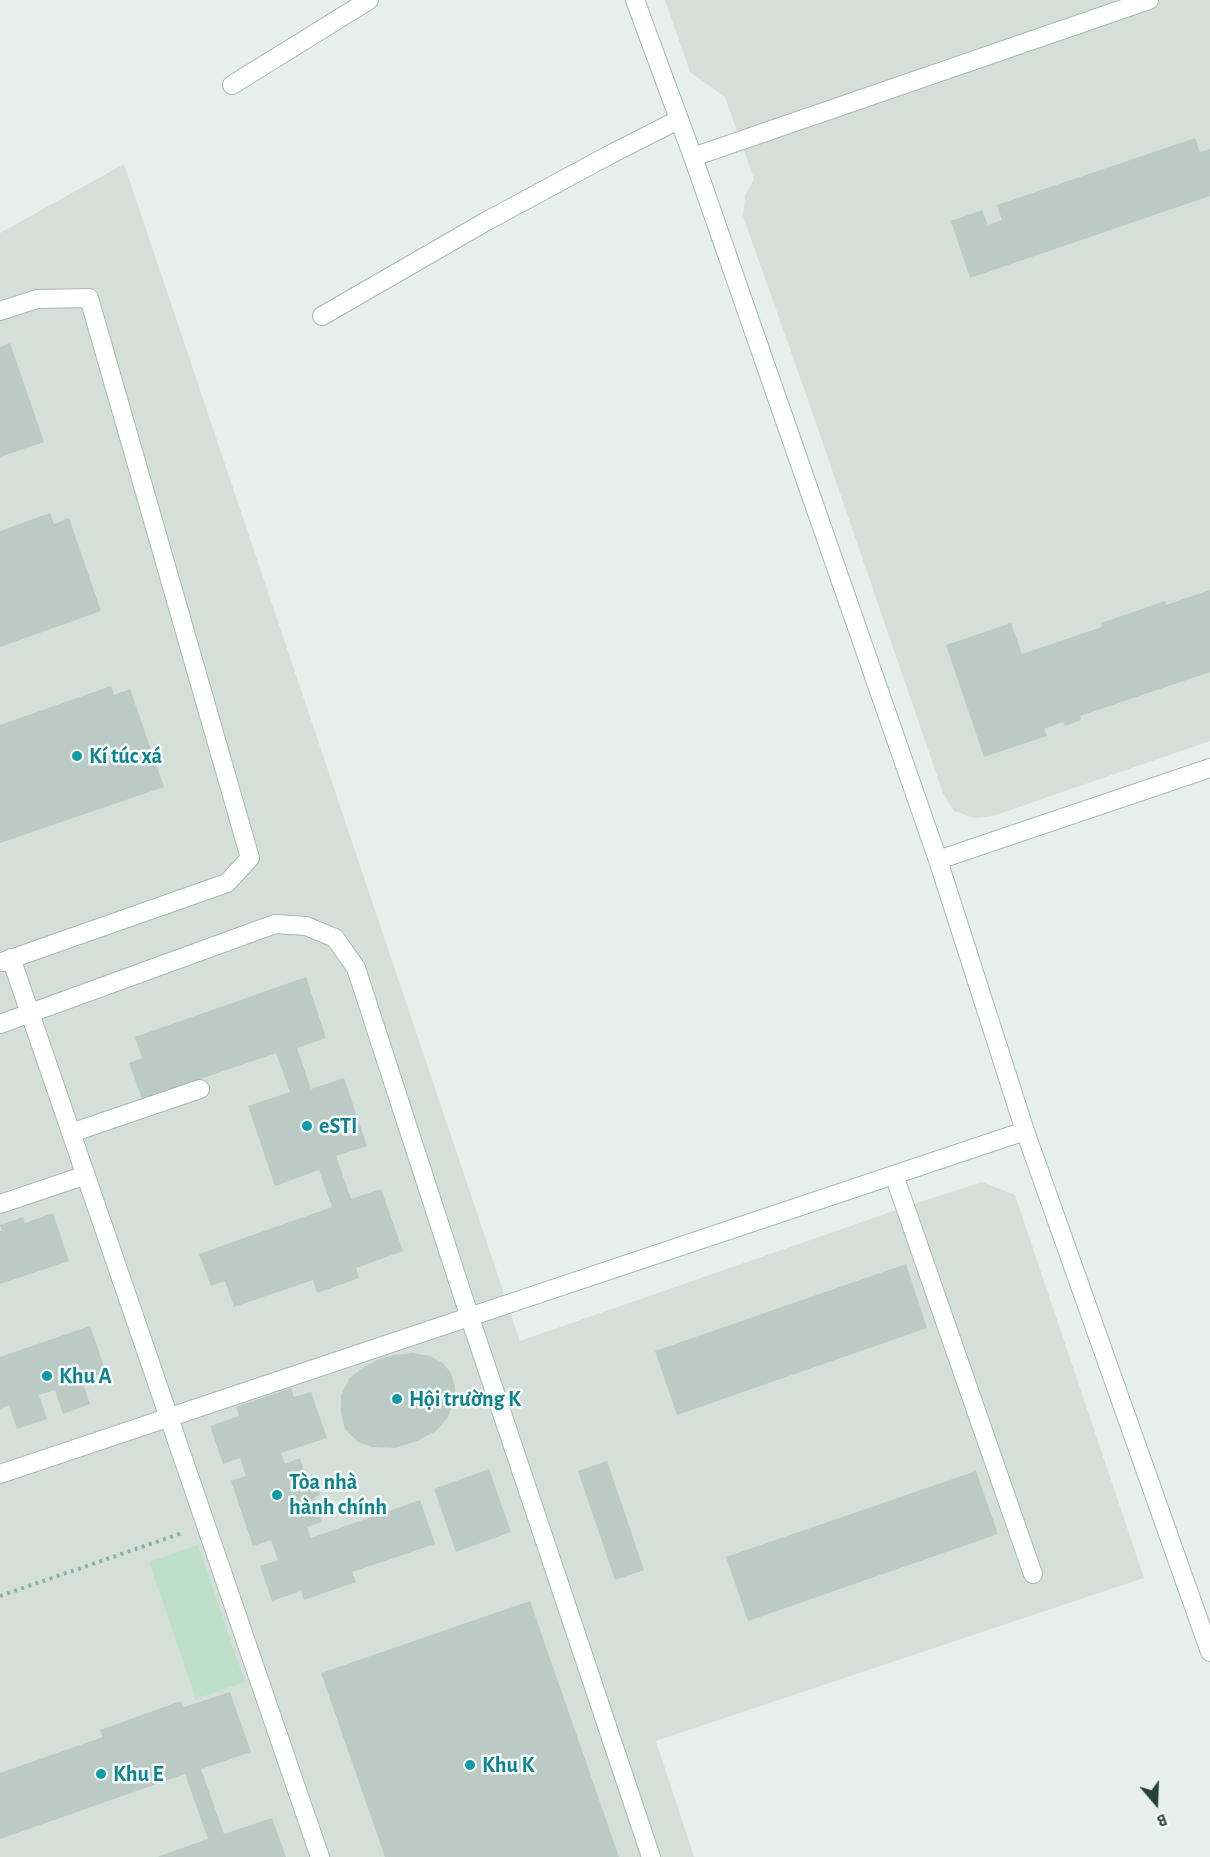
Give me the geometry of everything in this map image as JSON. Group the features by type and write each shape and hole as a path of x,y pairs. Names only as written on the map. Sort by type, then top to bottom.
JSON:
{"street":[{"path":"232,85 369,0"},
{"path":"635,0 693,157 938,860 1025,1131 1210,1652"},
{"path":"693,157 1149,0"},
{"path":"322,316 485,222 678,120"},
{"path":"0,311 37,299 89,298 250,858 227,883 6,960 30,1014 320,1857"},
{"path":"938,860 1210,768"},
{"path":"0,1024 275,924 306,926 335,938 356,968 470,1318 651,1857"},
{"path":"71,1133 200,1089"},
{"path":"0,1474 1025,1131"},
{"path":"0,1204 86,1175"},
{"path":"894,1175 1033,1574"}],"path":[{"path":"0,1596 206,1525"}],"shaded area":[{"path":"665,0 1210,0 1210,741 993,816 974,818 954,811 943,793 743,216 745,196 754,179 725,97 690,72"},
{"path":"124,164 520,1341 982,1182 1015,1195 1144,1578 656,1741 694,1857 0,1857 0,233"}],"green space":[{"path":"198,1545 245,1682 196,1699 149,1562"}],"building":[{"path":"1195,138 1200,152 1210,149 1210,196 970,278 951,221 982,210 988,225 1002,220 997,205"},
{"path":"10,343 44,442 0,457 0,347"},
{"path":"50,513 54,524 69,518 101,611 0,647 0,531"},
{"path":"1210,590 1210,672 1080,716 1081,720 1065,726 1063,722 1044,729 1047,736 984,757 946,645 1011,623 1022,654 1102,627 1101,623 1165,601 1166,605"},
{"name":"Kí túc xá","path":"111,686 114,695 130,689 164,787 0,843 0,725"},
{"name":"eSTI","path":"306,977 326,1038 297,1048 311,1089 344,1078 367,1146 336,1156 351,1199 381,1189 403,1251 356,1268 359,1278 317,1293 313,1280 234,1307 225,1281 211,1286 199,1254 332,1207 319,1170 275,1186 248,1106 290,1092 276,1053 142,1099 129,1063 142,1058 135,1037"},
{"path":"53,1213 69,1261 0,1284 0,1231 2,1231 0,1225 23,1217 25,1223"},
{"path":"906,1264 927,1328 677,1415 655,1351"},
{"name":"Khu A","path":"90,1326 106,1372 82,1380 90,1404 63,1414 55,1390 39,1395 47,1419 17,1429 9,1405 0,1409 0,1357"},
{"name":"Hội trường K","path":"413,1353 430,1356 443,1363 451,1373 455,1387 454,1402 448,1417 436,1431 417,1441 395,1448 372,1447 358,1442 345,1429 341,1413 341,1395 349,1379 362,1368 377,1360"},
{"name":"Tòa nhà hành chính","path":"291,1388 294,1397 311,1392 327,1438 281,1453 285,1464 300,1458 307,1480 313,1480 320,1485 320,1494 314,1498 322,1522 307,1527 311,1538 420,1500 435,1544 352,1572 356,1582 304,1600 301,1591 272,1601 260,1566 278,1560 271,1540 253,1546 231,1481 246,1476 240,1458 223,1464 210,1426 239,1416 236,1407"},
{"path":"607,1461 644,1570 615,1580 578,1471"},
{"path":"489,1469 511,1532 456,1552 434,1489"},
{"path":"976,1471 998,1534 748,1621 726,1557"},
{"name":"Khu K","path":"530,1601 619,1857 385,1857 321,1673"},
{"name":"Khu E","path":"230,1692 251,1752 201,1769 224,1834 272,1818 286,1857 157,1857 208,1839 185,1774 0,1839 0,1773 103,1737 100,1730 181,1701 184,1707"}],"place":[{"name":"Kí túc xá","path":"77,756"},
{"name":"eSTI","path":"307,1126"},
{"name":"Khu A","path":"47,1376"},
{"name":"Hội trường K","path":"397,1399"},
{"name":"Tòa nhà hành chính","path":"277,1495"},
{"name":"Khu K","path":"470,1765"},
{"name":"Khu E","path":"101,1774"}]}
